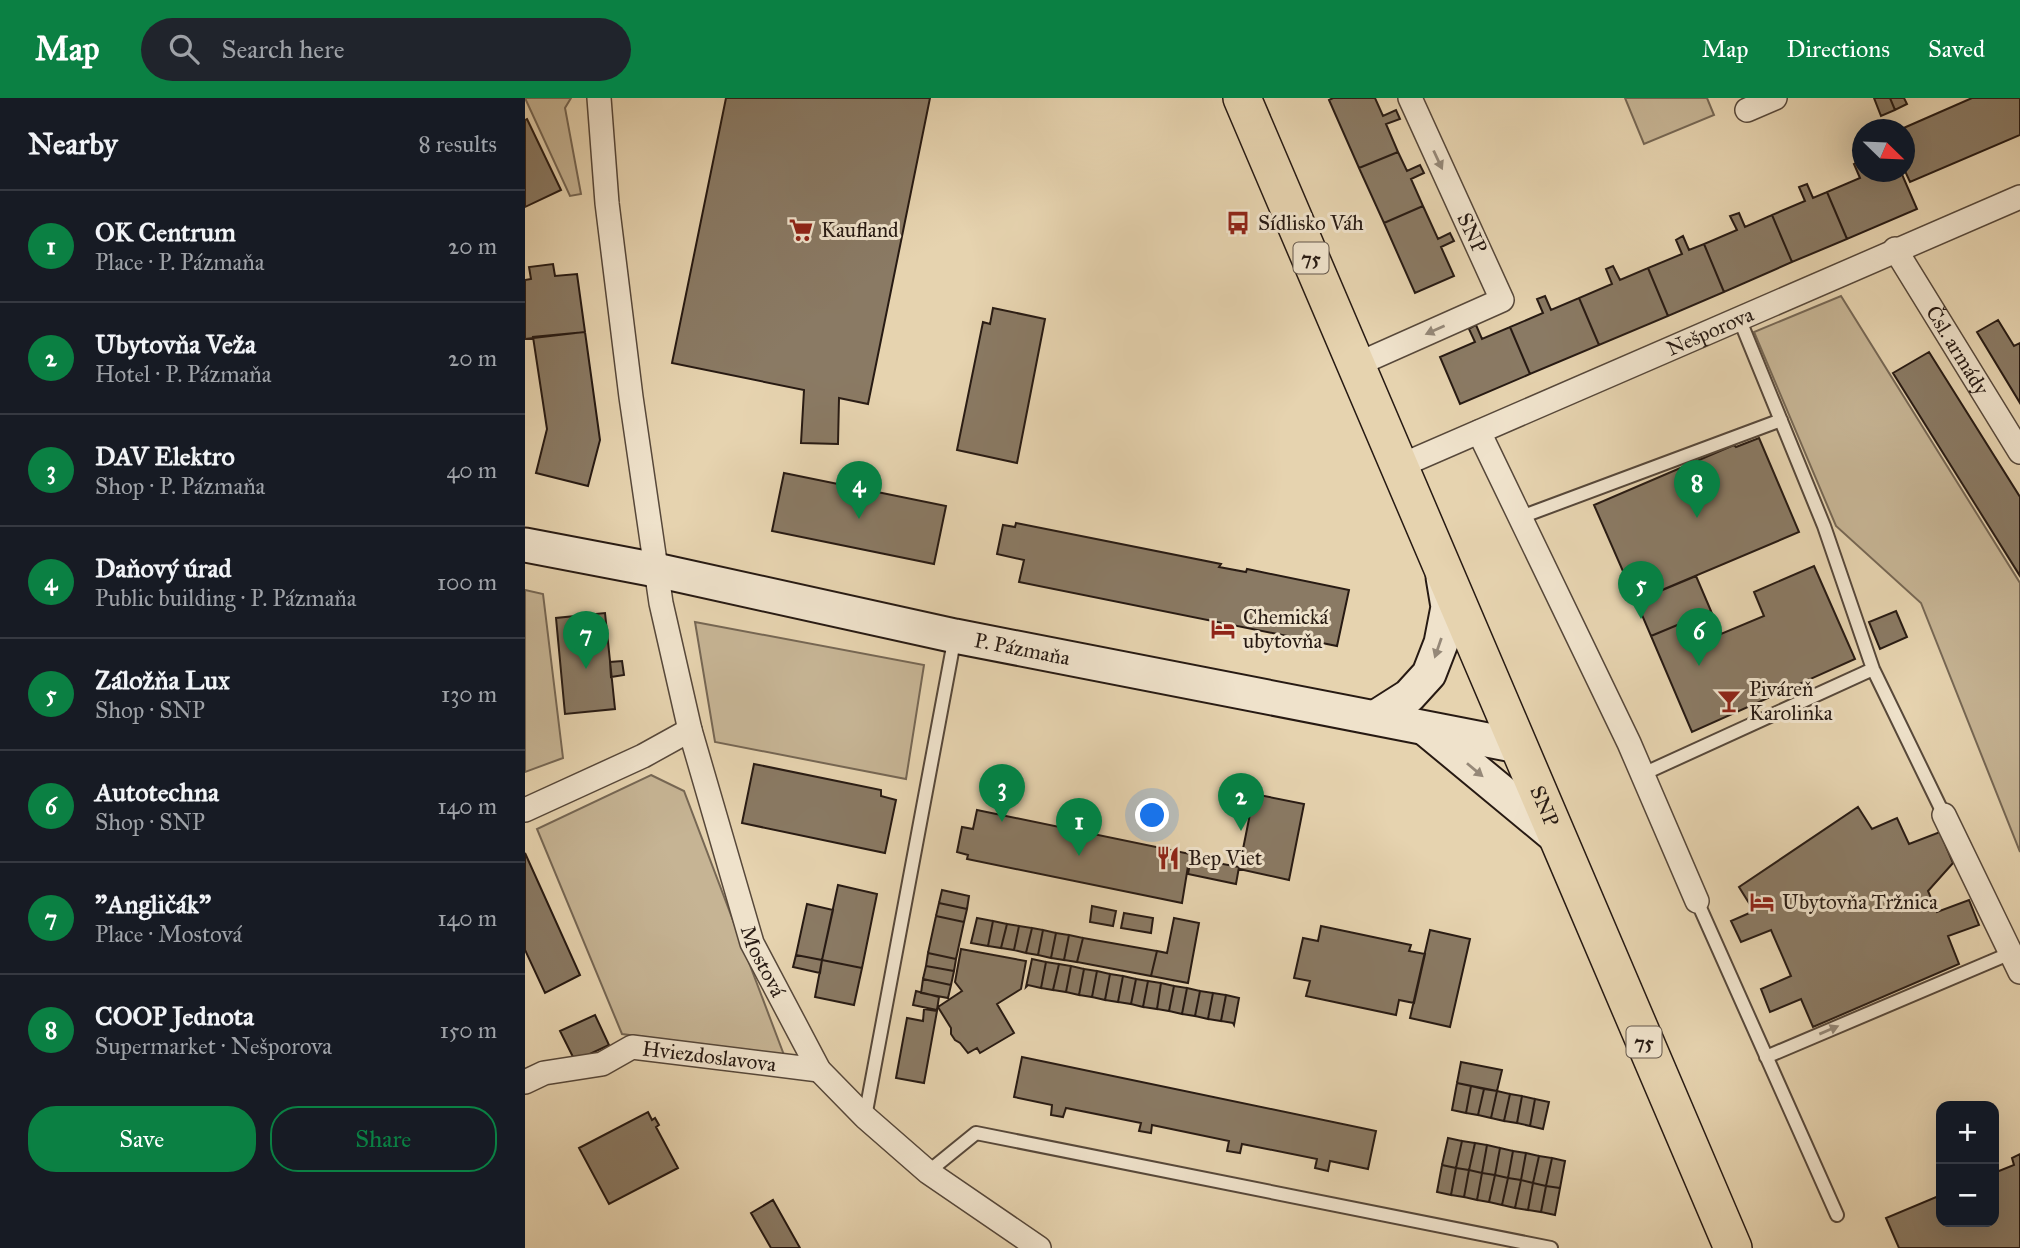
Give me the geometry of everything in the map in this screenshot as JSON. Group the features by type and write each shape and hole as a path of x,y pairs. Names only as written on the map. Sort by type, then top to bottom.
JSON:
{"main road":[{"name":"SNP","path":"1242,98 1733,1248"},
{"name":"P. Pázmaňa","path":"525,545 656,570 955,636 1518,746"},
{"path":"1376,717 1409,696 1429,674 1433,664 1441,643 1448,607 1439,557"},
{"path":"1423,726 1555,836"}],"street":[{"name":"Mostová","path":"599,98 607,203 631,397 661,603 690,730 752,943 819,1070 865,1118 928,1172 1039,1248"},
{"name":"SNP","path":"1356,365 1502,300 1410,98"},
{"path":"1747,110 1775,98"},
{"name":"Nešporova","path":"1399,466 2020,197"},
{"name":"Čsl. armády","path":"1895,249 2020,452"},
{"path":"1479,432 1643,774 1697,901"},
{"path":"525,810 643,756 690,730"},
{"path":"1944,815 2015,963"},
{"name":"Hviezdoslavova","path":"525,1082 544,1073 602,1064 632,1047 819,1070"}],"lane":[{"path":"1739,318 1824,526 1873,669 1944,815"},
{"path":"1521,517 1781,420"},
{"path":"865,1118 955,636"},
{"path":"1643,774 1873,669"},
{"path":"1697,901 1837,1215"},
{"path":"1766,1057 2015,963"},
{"path":"928,1172 976,1133 1551,1248"}],"shaded area":[{"path":"525,98 571,98 565,108 581,194 570,196"},
{"path":"1625,98 1707,98 1714,115 1644,144"},
{"path":"1841,296 2020,583 2020,852 1921,603 1836,526 1754,332"},
{"path":"525,590 543,594 563,758 525,772"},
{"path":"695,622 924,665 906,779 715,742"},
{"path":"651,775 684,791 784,1055 622,1034 537,829"}],"building":[{"name":"Kaufland","path":"726,98 930,98 868,404 839,398 838,444 801,443 804,390 672,363"},
{"path":"1375,98 1383,116 1396,110 1400,119 1386,124 1398,152 1359,168 1329,100"},
{"path":"1874,98 1890,98 1895,110 1881,116"},
{"path":"1890,98 1904,98 1907,104 1895,110"},
{"path":"1972,98 2020,98 2020,135 1915,180 1915,123"},
{"path":"527,119 561,190 525,207 525,120"},
{"path":"1398,152 1407,171 1420,165 1424,173 1411,179 1423,206 1384,223 1359,168"},
{"path":"1852,181 1905,182 1917,209 1847,239 1827,192"},
{"path":"1807,184 1813,198 1827,192 1847,239 1792,262 1772,215 1805,201 1799,187"},
{"path":"1423,206 1438,239 1450,233 1454,241 1441,247 1454,276 1415,293 1384,223"},
{"path":"1739,213 1745,227 1772,215 1792,262 1724,292 1704,244 1737,230 1730,216"},
{"path":"1683,236 1689,250 1704,244 1724,292 1668,316 1648,268 1682,254 1676,240"},
{"path":"553,264 555,276 577,274 585,332 525,339 525,280 531,279 529,267"},
{"path":"1613,266 1620,280 1648,268 1668,316 1599,345 1579,298 1612,284 1606,269"},
{"path":"1545,296 1551,310 1579,298 1599,345 1530,374 1510,327 1543,313 1537,299"},
{"path":"993,308 1045,319 1017,463 957,450 983,322 990,324"},
{"path":"1998,320 2014,346 2020,343 2020,403 1977,332"},
{"path":"1476,325 1482,339 1510,327 1530,374 1460,404 1440,357 1475,342 1469,329"},
{"path":"585,332 600,440 588,486 536,473 547,429 533,337"},
{"path":"1929,352 2020,497 2020,576 1893,373"},
{"path":"1759,438 1799,532 1636,601 1594,505 1734,445 1736,447"},
{"path":"784,473 946,506 934,564 772,531"},
{"path":"1016,523 1221,564 1219,567 1246,572 1247,569 1349,590 1337,646 1019,582 1024,560 997,554 1003,525 1015,527"},
{"path":"1814,566 1855,659 1692,732 1651,636 1711,611 1721,634 1764,616 1754,592"},
{"path":"1696,576 1711,611 1651,636 1636,601"},
{"path":"1896,611 1907,637 1880,649 1869,622"},
{"path":"605,613 615,709 565,714 556,618"},
{"path":"622,661 624,675 611,677 610,662"},
{"path":"754,764 881,790 881,796 896,800 885,853 742,823"},
{"path":"1254,794 1304,804 1289,880 1239,869"},
{"path":"1858,807 1872,829 1897,818 1909,844 1940,832 1953,863 1928,891 1937,912 1969,900 1979,925 1948,936 1959,964 1813,1027 1801,999 1770,1012 1761,989 1791,976 1771,930 1741,942 1731,921 1754,911 1739,887"},
{"path":"977,810 1190,854 1182,903 967,859 968,855 957,852 962,827 973,829"},
{"path":"525,853 580,975 545,993 525,950"},
{"path":"1191,858 1239,867 1236,884 1188,874"},
{"path":"838,885 877,894 862,968 822,960"},
{"path":"942,890 969,896 967,909 939,903"},
{"path":"939,903 967,909 964,922 936,916"},
{"path":"807,904 833,910 822,960 796,955"},
{"path":"1092,906 1116,911 1113,926 1090,922"},
{"path":"1124,913 1153,918 1151,933 1121,928"},
{"path":"936,916 964,922 956,959 928,953"},
{"path":"977,918 993,921 988,946 971,943"},
{"path":"1174,918 1199,923 1188,983 1151,976 1157,951 1167,953"},
{"path":"993,921 1007,924 1001,948 988,946"},
{"path":"1007,924 1019,926 1014,950 1001,948"},
{"path":"1019,926 1032,928 1026,953 1014,950"},
{"path":"1321,926 1411,945 1409,951 1425,954 1414,1003 1399,1000 1396,1015 1306,996 1310,981 1294,978 1303,938 1318,941"},
{"path":"1032,928 1043,930 1038,955 1026,953"},
{"path":"1043,930 1056,933 1051,958 1038,955"},
{"path":"1430,930 1470,939 1450,1027 1410,1018"},
{"path":"1056,933 1069,935 1064,960 1051,958"},
{"path":"1069,935 1083,938 1077,962 1064,960"},
{"path":"1083,938 1157,951 1151,976 1077,962"},
{"path":"961,949 1026,961 1021,989 997,1004 1014,1033 980,1053 977,1048 968,1053 955,1040 938,1007 962,991 955,982"},
{"path":"928,953 956,959 954,971 926,966"},
{"path":"796,955 822,960 820,973 793,967"},
{"path":"1032,959 1046,962 1041,988 1028,985 1026,987"},
{"path":"822,960 862,968 854,1005 815,997"},
{"path":"1046,962 1059,964 1053,990 1041,988"},
{"path":"1059,964 1071,966 1066,992 1053,990"},
{"path":"926,966 954,971 951,985 923,979"},
{"path":"1071,966 1084,969 1079,995 1066,992"},
{"path":"1084,969 1097,971 1092,997 1079,995"},
{"path":"1097,971 1110,974 1105,1000 1092,997"},
{"path":"1110,974 1123,976 1118,1002 1105,1000"},
{"path":"1123,976 1136,979 1131,1004 1118,1002"},
{"path":"923,979 951,985 948,998 921,993"},
{"path":"1136,979 1148,981 1143,1007 1131,1004"},
{"path":"1148,981 1161,983 1157,1009 1143,1007"},
{"path":"1161,983 1174,986 1169,1011 1157,1009"},
{"path":"1174,986 1187,988 1182,1014 1169,1011"},
{"path":"1187,988 1200,991 1195,1016 1182,1014"},
{"path":"916,991 939,997 937,1010 913,1005"},
{"path":"1200,991 1213,993 1208,1019 1195,1016"},
{"path":"1213,993 1226,995 1221,1021 1208,1019"},
{"path":"1226,995 1239,998 1234,1025 1221,1021"},
{"path":"924,1009 937,1011 924,1083 896,1078 907,1018 923,1021"},
{"path":"595,1015 609,1045 575,1061 560,1031"},
{"path":"1022,1057 1376,1131 1368,1169 1330,1161 1328,1171 1315,1168 1317,1159 1242,1144 1240,1153 1227,1151 1229,1141 1152,1125 1151,1133 1139,1131 1141,1123 1066,1108 1063,1117 1051,1115 1052,1105 1014,1097"},
{"path":"1461,1062 1502,1070 1497,1091 1457,1083"},
{"path":"1457,1083 1471,1086 1466,1113 1452,1110"},
{"path":"1471,1086 1484,1089 1478,1115 1466,1113"},
{"path":"1484,1089 1497,1091 1491,1118 1478,1115"},
{"path":"1497,1091 1510,1094 1504,1121 1491,1118"},
{"path":"1510,1094 1522,1096 1517,1123 1504,1121"},
{"path":"1522,1096 1535,1099 1530,1126 1517,1123"},
{"path":"1535,1099 1549,1102 1543,1129 1530,1126"},
{"path":"648,1112 652,1120 655,1118 659,1125 656,1127 678,1168 609,1204 579,1148"},
{"path":"1448,1138 1462,1141 1456,1168 1442,1165"},
{"path":"1462,1141 1475,1143 1469,1170 1456,1168"},
{"path":"1475,1143 1487,1145 1482,1173 1469,1170"},
{"path":"1487,1145 1500,1148 1495,1175 1482,1173"},
{"path":"1500,1148 1513,1151 1508,1178 1495,1175"},
{"path":"1513,1151 1526,1153 1521,1180 1508,1178"},
{"path":"1526,1153 1539,1156 1533,1183 1521,1180"},
{"path":"2020,1154 2020,1248 1899,1248 1886,1218 1936,1197 1936,1227 1999,1227 1999,1171 2014,1165 2012,1158"},
{"path":"1539,1156 1552,1158 1546,1186 1533,1183"},
{"path":"1552,1158 1565,1161 1560,1188 1546,1186"},
{"path":"1442,1165 1456,1168 1451,1195 1437,1192"},
{"path":"1456,1168 1469,1170 1464,1197 1451,1195"},
{"path":"1469,1170 1482,1173 1477,1200 1464,1197"},
{"path":"1482,1173 1495,1175 1489,1202 1477,1200"},
{"path":"1495,1175 1508,1178 1502,1205 1489,1202"},
{"path":"1508,1178 1521,1180 1515,1208 1502,1205"},
{"path":"1521,1180 1533,1183 1528,1210 1515,1208"},
{"path":"1533,1183 1546,1186 1541,1212 1528,1210"},
{"path":"1546,1186 1560,1188 1555,1215 1541,1212"},
{"path":"773,1200 800,1248 771,1248 751,1213"}],"place":[{"name":"Sídlisko Váh","path":"1238,223"},
{"name":"Kaufland","path":"801,230"},
{"name":"COOP Jednota","path":"1697,518"},
{"name":"Daňový úrad","path":"859,519"},
{"name":"Záložňa Lux","path":"1641,619"},
{"name":"Chemická ubytovňa","path":"1223,629"},
{"name":"Autotechna","path":"1699,666"},
{"name":"\"Angličák\"","path":"586,669"},
{"name":"Piváreň Karolinka","path":"1729,701"},
{"name":"DAV Elektro","path":"1002,822"},
{"name":"Ubytovňa Veža","path":"1241,831"},
{"name":"OK Centrum","path":"1079,856"},
{"name":"Bep Viet","path":"1168,858"},
{"name":"Ubytovňa Tržnica","path":"1762,902"}]}
